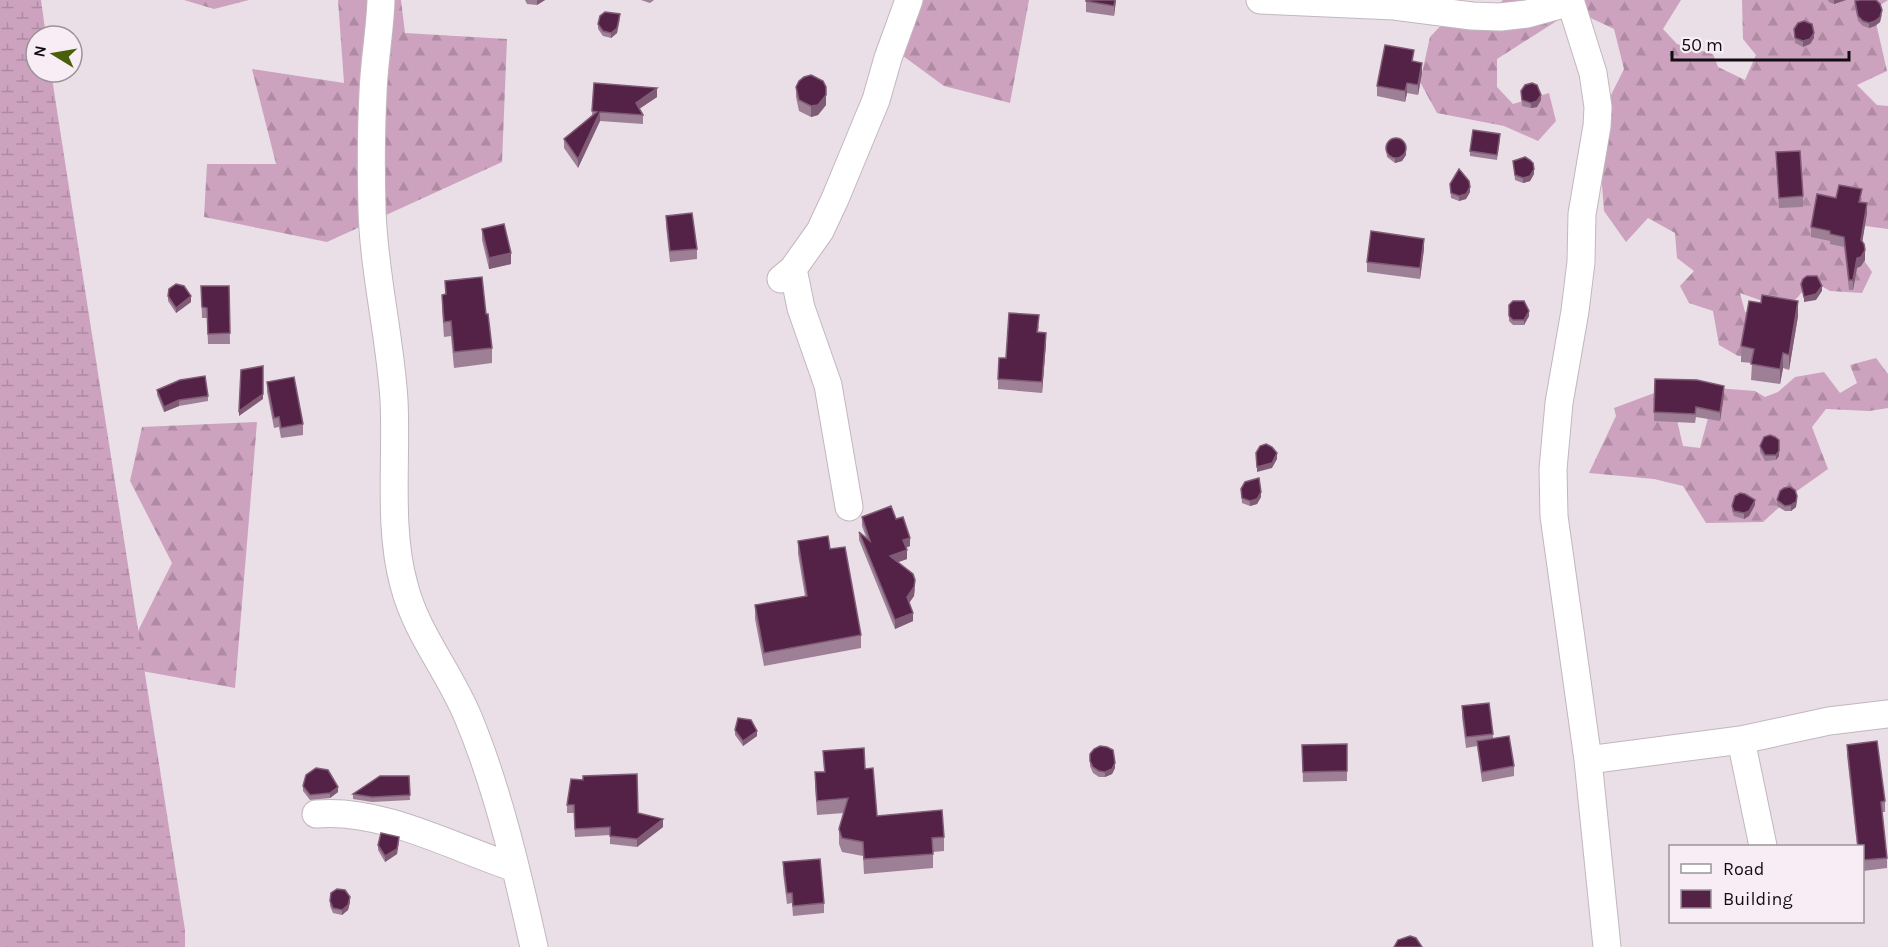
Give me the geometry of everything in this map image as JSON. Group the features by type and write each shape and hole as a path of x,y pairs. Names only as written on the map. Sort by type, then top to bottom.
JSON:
{"street":[{"path":"381,0 373,93 372,212 394,400 395,501 400,568 417,624 468,716 495,797 533,946"},
{"path":"849,507 828,385 787,274 820,231 835,199 876,100 909,0"},
{"path":"1260,0 1394,6 1472,16 1500,17 1527,14 1571,1 1593,74 1598,107 1597,126 1582,214 1581,262 1575,311 1559,403 1553,469 1554,505 1557,547 1588,760 1607,947"},
{"path":"1588,760 1741,740 1829,721 1888,714"},
{"path":"1741,740 1763,845"},
{"path":"316,814 335,813 378,819 514,868"}],"green space":[{"path":"0,0 41,0 44,24 24,24 24,84 53,84 185,930 185,947 0,947"},
{"path":"184,0 249,0 214,9"},
{"path":"338,0 401,0 405,33 507,39 502,162 327,242 204,217 207,164 276,164 252,69 344,83"},
{"path":"919,0 1029,0 1010,103 944,86 899,53"},
{"path":"1503,0 1681,0 1663,29 1677,44 1713,54 1718,67 1745,80 1756,55 1743,39 1742,0 1888,0 1873,10 1887,71 1857,85 1877,105 1888,106 1888,229 1858,225 1854,246 1872,272 1862,293 1830,291 1811,280 1785,309 1740,293 1745,312 1771,320 1767,355 1738,356 1719,345 1713,311 1689,303 1680,286 1694,271 1677,258 1675,233 1648,218 1626,242 1604,211 1599,147 1601,115 1624,69 1614,29 1574,10 1497,59 1497,87 1513,104 1549,93 1556,121 1538,141 1504,126 1437,113 1420,82 1430,37 1449,17 1481,24"},
{"path":"1876,358 1888,374 1888,408 1869,411 1826,409 1812,427 1828,469 1797,491 1763,522 1706,523 1683,486 1654,479 1589,473 1616,416 1614,408 1657,392 1674,407 1683,446 1700,448 1716,388 1755,391 1765,397 1778,392 1795,377 1824,372 1840,393 1857,383 1850,365"},
{"path":"257,422 235,688 120,667 172,563 130,481 142,427"}],"building":[{"path":"1086,0 1115,0 1114,6"},
{"path":"1876,0 1882,10 1880,17 1869,23 1863,21 1858,16 1855,1"},
{"path":"605,12 620,14 617,28 611,33 603,31 598,24 600,16"},
{"path":"1804,21 1812,24 1814,33 1810,39 1803,41 1795,38 1794,29 1798,23"},
{"path":"1385,45 1414,50 1412,61 1422,63 1418,85 1407,83 1405,91 1377,86"},
{"path":"811,75 823,81 826,95 818,105 811,106 799,100 796,87 804,77"},
{"path":"594,83 657,88 636,103 643,115 600,112 578,159 564,139 597,112 592,111"},
{"path":"1532,83 1537,85 1541,95 1537,101 1531,103 1522,100 1521,91 1525,85"},
{"path":"1473,130 1500,134 1497,155 1470,151"},
{"path":"1396,138 1403,141 1406,148 1403,155 1396,158 1389,155 1386,148 1389,141"},
{"path":"1800,151 1803,196 1779,198 1776,152"},
{"path":"1525,157 1533,163 1534,169 1530,176 1523,178 1515,175 1513,161"},
{"path":"1459,169 1469,181 1470,187 1466,194 1459,196 1451,193 1450,184"},
{"path":"1839,185 1862,189 1859,202 1867,203 1861,240 1865,250 1861,257 1857,258 1853,280 1849,280 1844,237 1811,227 1817,194 1836,198"},
{"path":"692,213 697,249 670,251 666,216"},
{"path":"504,224 511,253 489,258 482,229"},
{"path":"1371,231 1424,239 1420,268 1367,262"},
{"path":"1807,276 1817,276 1822,286 1816,294 1804,297 1801,284"},
{"path":"482,277 492,348 454,352 451,321 444,322 442,295 446,294 445,281"},
{"path":"176,284 184,286 191,296 176,308 168,296 169,289"},
{"path":"201,286 229,286 230,333 208,334 207,308 202,307"},
{"path":"1762,295 1798,301 1789,355 1783,353 1780,369 1751,364 1754,349 1741,346 1749,301 1761,303"},
{"path":"1513,301 1524,301 1529,311 1524,320 1513,320 1509,316 1509,305"},
{"path":"1009,313 1039,315 1037,332 1046,333 1042,382 998,379 999,358 1006,358"},
{"path":"263,366 263,394 239,411 241,370"},
{"path":"205,376 208,396 179,400 164,407 157,390 180,380"},
{"path":"294,377 303,424 281,428 279,417 274,418 267,382"},
{"path":"1655,379 1697,380 1724,386 1720,412 1696,407 1695,414 1654,412"},
{"path":"1770,435 1779,440 1779,451 1776,455 1765,455 1760,446 1764,437"},
{"path":"1266,444 1277,453 1272,463 1257,467 1256,453 1260,446"},
{"path":"1259,478 1261,492 1257,499 1250,501 1242,498 1241,489 1245,482"},
{"path":"1790,487 1795,490 1796,502 1785,506 1777,500 1780,491"},
{"path":"1740,493 1755,500 1749,511 1744,513 1734,511 1732,506 1735,496"},
{"path":"891,506 896,519 903,517 910,538 903,540 907,550 890,556 913,574 915,580 914,587 907,597 913,613 895,620 859,532 870,541 862,517"},
{"path":"828,536 830,549 845,547 861,635 764,653 755,605 807,596 798,541"},
{"path":"1489,703 1493,734 1466,737 1462,706"},
{"path":"738,718 751,720 757,731 743,741 735,730"},
{"path":"1509,736 1514,766 1482,772 1477,741"},
{"path":"1877,741 1885,801 1881,802 1887,858 1864,860 1864,845 1858,845 1847,745"},
{"path":"1347,744 1347,771 1303,772 1302,745"},
{"path":"1100,746 1113,750 1115,763 1112,769 1105,772 1093,767 1090,761 1090,754"},
{"path":"864,748 865,769 873,768 877,816 942,810 944,837 932,838 933,854 864,859 863,842 842,838 839,829 848,798 817,801 815,772 825,772 823,751"},
{"path":"316,768 328,770 338,787 330,793 310,795 303,786 306,775"},
{"path":"637,774 638,813 663,819 637,839 610,836 610,827 575,829 574,805 567,805 571,779 583,780 583,776"},
{"path":"380,776 409,776 410,795 372,797 353,794"},
{"path":"381,833 399,837 397,849 385,856 378,845"},
{"path":"820,859 824,903 793,906 792,893 787,893 783,862"},
{"path":"337,889 345,890 350,897 348,905 342,910 333,908 330,901 331,893"},
{"path":"1410,936 1416,938 1422,947 1394,947 1398,940"}]}
